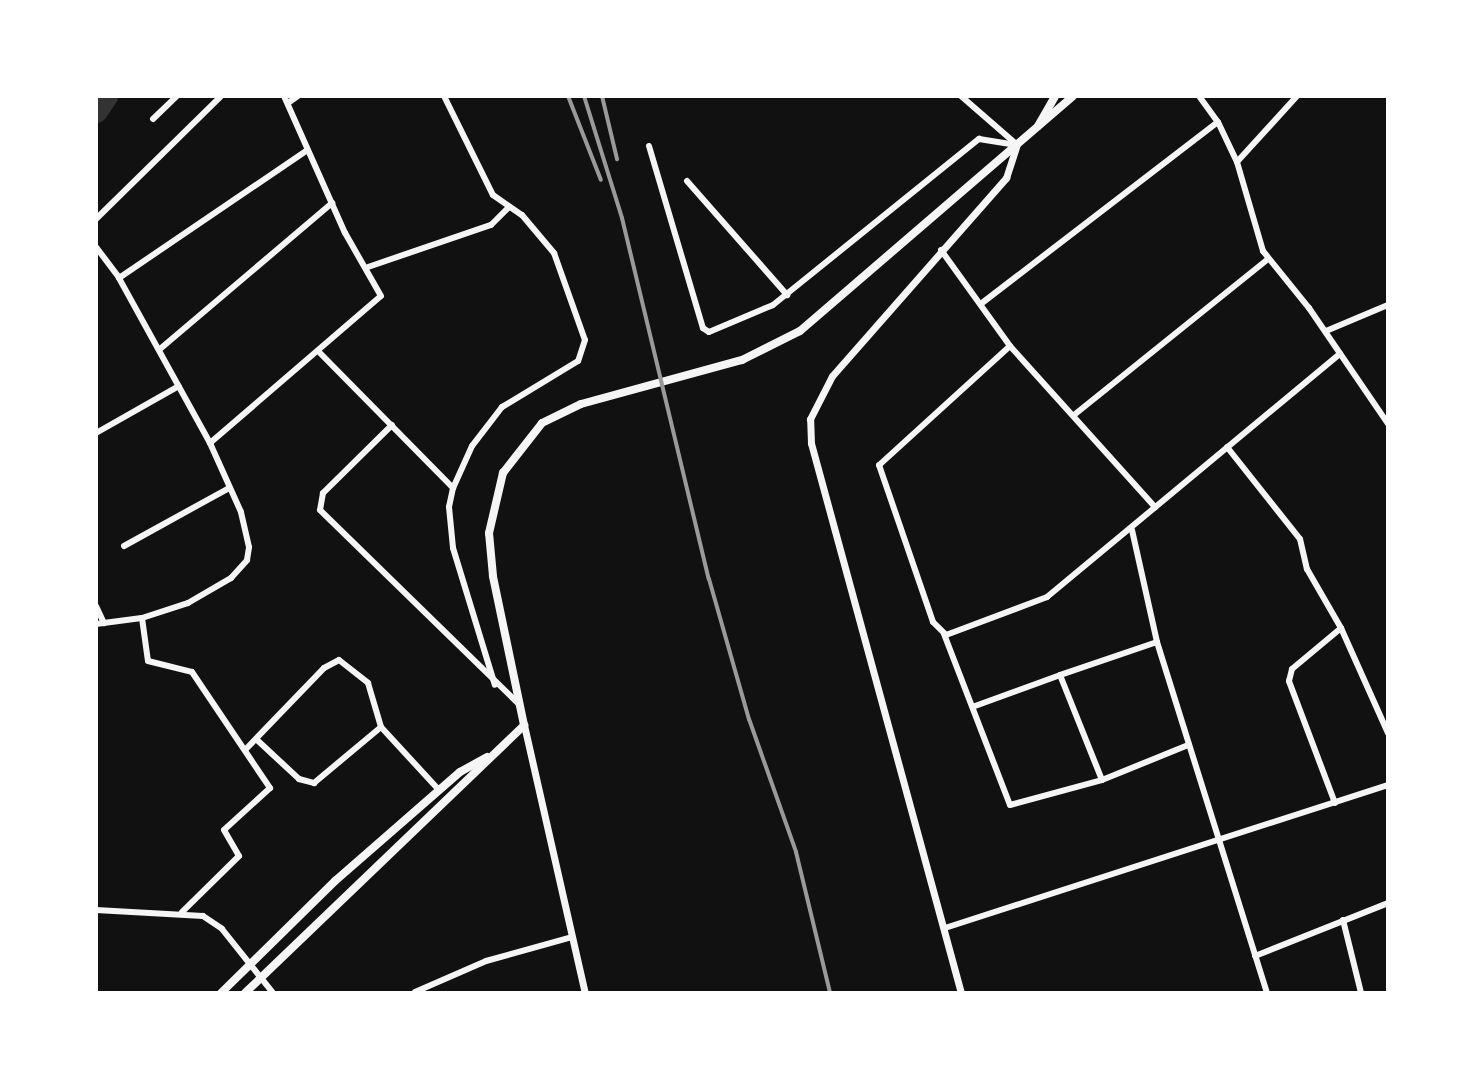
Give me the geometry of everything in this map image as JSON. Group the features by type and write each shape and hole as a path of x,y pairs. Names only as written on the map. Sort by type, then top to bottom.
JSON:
{"main road":[{"path":"1037,127 1055,96"},
{"path":"245,993 524,725 489,533 503,473 526,440 542,423 581,404 742,360 800,331 1073,96"},
{"path":"221,993 439,790 491,755"}],"street":[{"path":"153,119 177,96"},
{"path":"96,219 221,96"},
{"path":"210,443 381,296 332,203 286,100 298,96"},
{"path":"444,96 493,195 534,227 554,253 585,340 585,352 502,407 472,446 453,488 449,507 453,548 495,685"},
{"path":"961,96 1017,145"},
{"path":"1199,96 1218,122 1237,162 1268,259 1326,331 1388,424"},
{"path":"1237,162 1297,96"},
{"path":"982,303 1218,122"},
{"path":"649,146 703,328 716,332 787,295 972,143 985,137 1017,145"},
{"path":"961,993 809,430 832,376 1006,178 1017,145"},
{"path":"119,278 307,150"},
{"path":"687,181 787,295"},
{"path":"160,349 332,203"},
{"path":"368,267 491,225 509,207"},
{"path":"96,247 119,278 210,443 249,547 241,569 188,603 142,618 100,624 96,606"},
{"path":"941,250 1010,346 1155,507"},
{"path":"1074,415 1268,259"},
{"path":"1326,331 1388,305"},
{"path":"1010,346 879,465 933,622 944,634 975,706 1010,805 1102,780 1188,745"},
{"path":"319,352 453,488"},
{"path":"944,634 955,635 1047,597 1132,530 1155,507 1340,354"},
{"path":"96,433 179,386"},
{"path":"392,425 323,493 320,510 495,685 520,705"},
{"path":"1227,447 1300,539 1307,569 1341,628 1388,733"},
{"path":"124,546 229,488"},
{"path":"1132,530 1157,642 1267,993"},
{"path":"142,618 148,661 192,672 270,788 224,830 239,856 182,912"},
{"path":"1335,803 1289,674 1341,628"},
{"path":"975,706 1157,642"},
{"path":"246,749 324,668 339,660 368,683 381,727 439,790"},
{"path":"1060,675 1102,780"},
{"path":"524,725 585,993"},
{"path":"256,739 299,779 314,783 381,727"},
{"path":"945,928 1220,843 1388,785"},
{"path":"1255,956 1388,903"},
{"path":"96,910 182,912 212,921 273,993"},
{"path":"1343,920 1361,993"},
{"path":"415,992 486,961 572,937"}],"waterway":[{"path":"96,111 106,96"}],"railway":[{"path":"568,96 601,180"},
{"path":"584,96 622,218 709,579 749,719 796,852 830,993"},
{"path":"602,96 617,159"}]}
